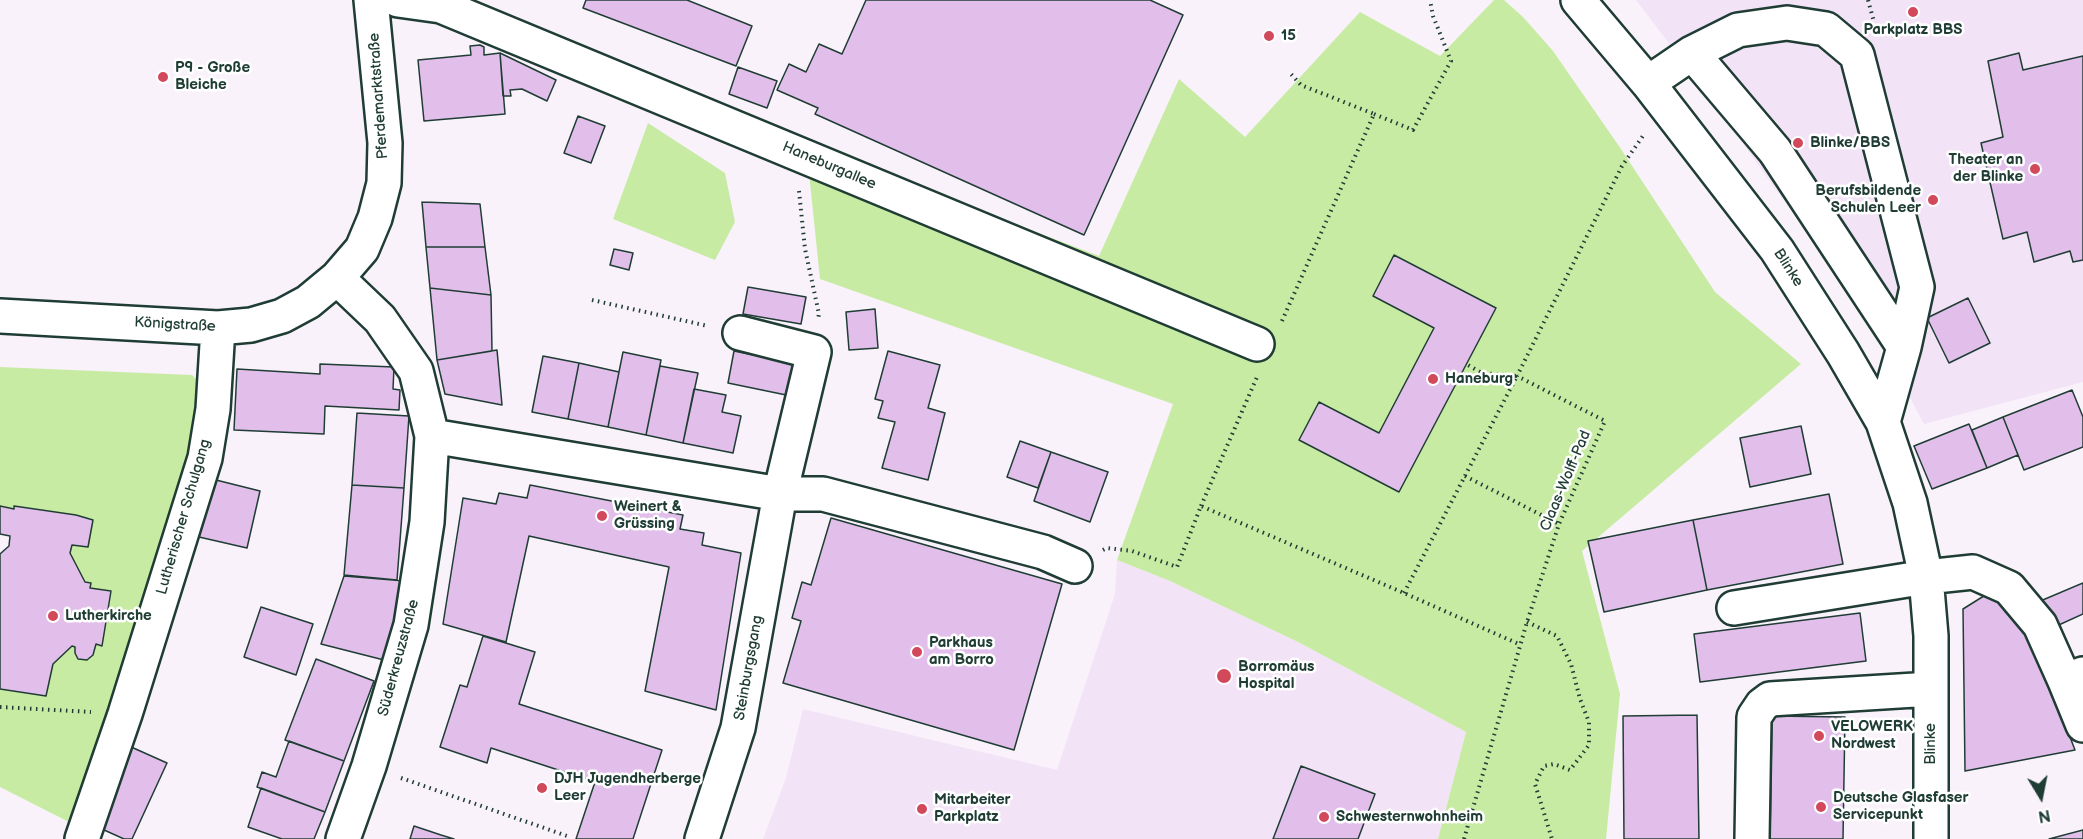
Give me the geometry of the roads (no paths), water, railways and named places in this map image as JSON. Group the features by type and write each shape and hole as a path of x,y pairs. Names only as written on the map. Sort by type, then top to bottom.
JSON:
{"street":[{"name":"Pferdemarktstraße","path":"337,278 362,249 375,218 384,183 385,143 371,0"},
{"name":"Haneburgallee","path":"398,0 441,6 795,151 1268,337"},
{"name":"Blinke","path":"1578,0 1656,93 1777,250 1843,353 1883,422 1910,503 1926,577 1931,636 1931,839"},
{"path":"1656,93 1692,53 1738,30 1787,23 1826,29 1857,55 1917,286 1904,347 1883,422"},
{"path":"1692,53 1775,151 1904,347"},
{"name":"Königstraße","path":"0,316 218,328 251,325 282,316 308,302 337,278"},
{"path":"337,278 380,319 416,371 432,436 780,494 823,494 1043,552 1075,566"},
{"name":"Lutherischer Schulgang","path":"82,839 125,714 205,458 213,409 218,328"},
{"name":"Steinburgsgang","path":"702,839 738,728 780,494 814,352 740,333"},
{"name":"Süderkreuzstraße","path":"343,839 369,766 411,625 427,522 432,436"},
{"path":"1734,608 1926,577 1973,572 2009,588 2040,625 2074,678 2083,725"},
{"path":"1752,839 1754,717 1762,705 1770,699 1931,689"}],"place":[{"name":"Parkplatz BBS","path":"1913,12"},
{"name":"15","path":"1269,36"},
{"name":"P9 - Große Bleiche","path":"163,77"},
{"name":"Blinke/BBS","path":"1798,143"},
{"name":"Theater an der Blinke","path":"2035,169"},
{"name":"Berufsbildende Schulen Leer","path":"1933,200"},
{"name":"Haneburg","path":"1433,379"},
{"name":"Weinert & Grüssing","path":"602,516"},
{"name":"Lutherkirche","path":"53,616"},
{"name":"Parkhaus am Borro","path":"917,652"},
{"name":"Borromäus Hospital","path":"1224,676"},
{"name":"VELOWERK Nordwest","path":"1819,736"},
{"name":"DJH Jugendherberge Leer","path":"542,788"},
{"name":"Deutsche Glasfaser Servicepunkt","path":"1821,807"},
{"name":"Mitarbeiter Parkplatz","path":"922,809"},
{"name":"Schwesternwohnheim","path":"1324,817"}]}
